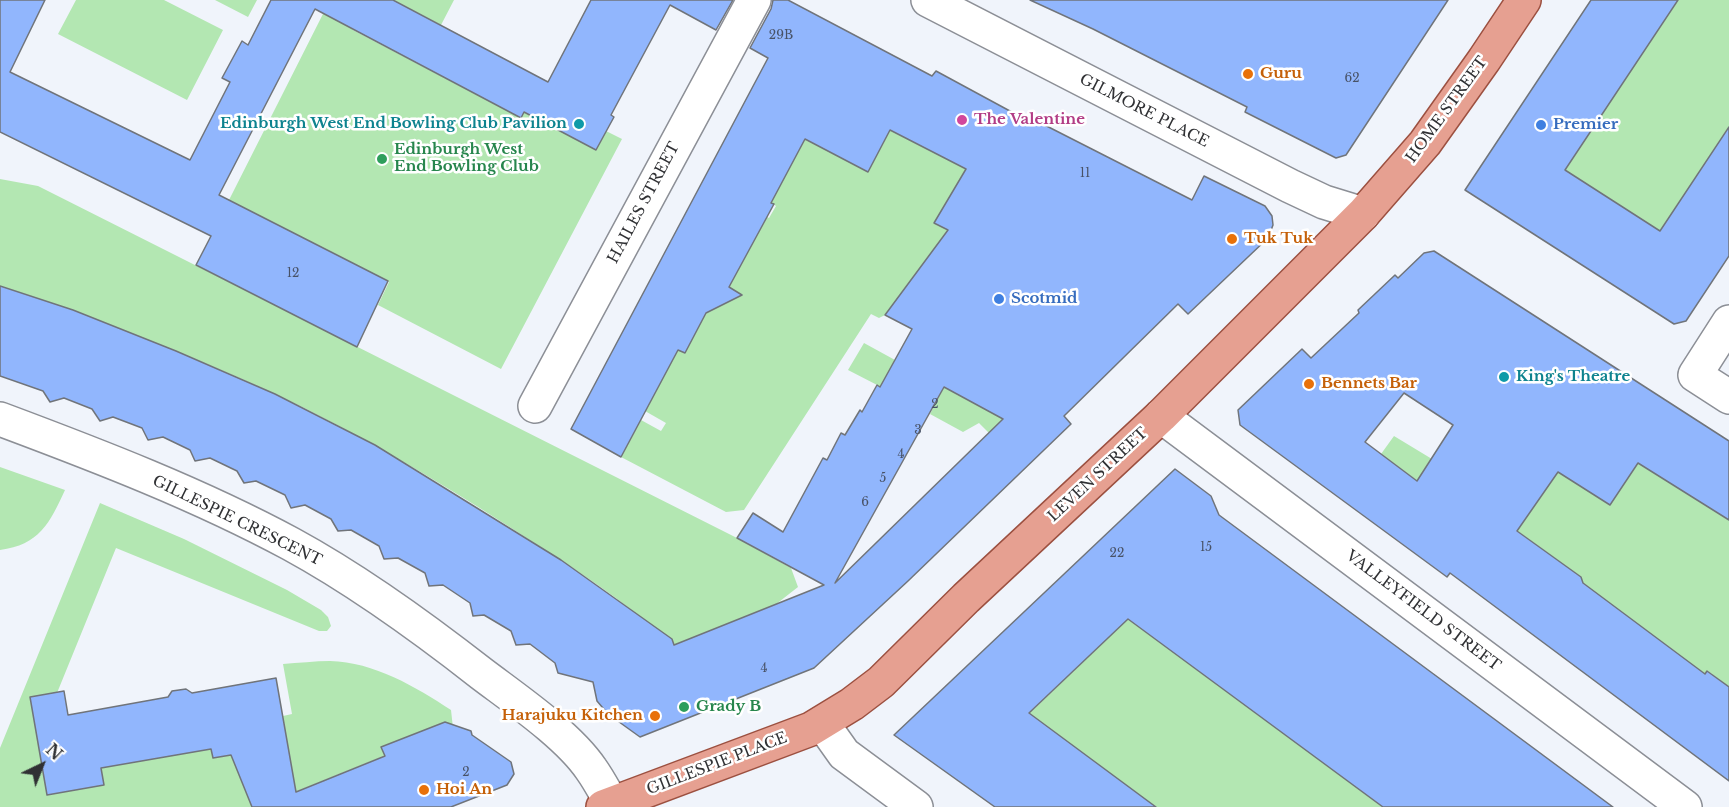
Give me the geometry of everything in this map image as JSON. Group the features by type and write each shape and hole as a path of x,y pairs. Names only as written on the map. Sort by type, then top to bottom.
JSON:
{"main road":[{"name":"HOME STREET","path":"1363,214 1425,143 1524,0"},
{"name":"LEVEN STREET","path":"822,723 852,704 892,671 966,598 1161,416 1363,214"},
{"name":"GILLESPIE PLACE","path":"608,805 822,723"}],"street":[{"name":"HAILES STREET","path":"535,406 754,0"},
{"name":"GILMORE PLACE","path":"928,0 1290,186 1324,202 1363,214"},
{"path":"1729,322 1695,375 1729,397"},
{"name":"VALLEYFIELD STREET","path":"1161,416 1686,807"},
{"name":"GILLESPIE CRESCENT","path":"0,419 184,493 291,545 330,567 432,636 561,738 590,767 608,805"},
{"path":"822,723 844,754 913,806"}],"green space":[{"path":"76,0 164,0 223,30 187,100 58,34"},
{"path":"215,0 257,0 248,17"},
{"path":"393,0 454,0 441,25"},
{"path":"1678,0 1729,0 1729,136 1719,152 1711,154 1660,231 1570,173 1562,174 1561,162 1571,161"},
{"path":"326,8 353,30 521,118 524,112 614,117 606,131 622,139 501,369 378,305 389,282 229,200"},
{"path":"804,110 868,172 887,136 890,115 967,170 934,223 948,230 885,315 879,318 871,314 744,510 726,512 621,457 641,420 661,431 666,423 645,411 678,350 685,353 698,328 715,279 752,209 769,218 776,206 770,202 781,155 793,161 799,150"},
{"path":"0,179 38,186 737,538 791,568 798,587 775,605 674,645 594,582 423,473 335,424 207,364 0,286"},
{"path":"864,343 895,360 881,387 848,370"},
{"path":"944,387 1003,419 989,433 979,423 963,432 930,414"},
{"path":"1394,436 1465,479 1558,472 1610,505 1638,463 1729,520 1729,687 1708,671 1705,674 1583,583 1581,577 1494,514 1482,529 1381,454"},
{"path":"0,467 65,490 54,513 34,538 0,550"},
{"path":"100,503 184,539 287,590 321,610 328,617 331,626 327,631 319,631 116,548 57,693 30,697 47,795 104,785 101,768 211,749 213,758 240,754 286,736 283,716 292,714 283,664 346,662 394,677 451,710 453,728 285,796 235,764 252,807 0,807 0,748"},
{"path":"1123,614 1383,807 1156,807 1014,713 1034,709 1105,641"}],"building":[{"path":"0,0 45,0 10,72 190,160 230,82 222,78 242,41 248,45 271,0 393,0 548,82 591,0 733,0 716,30 670,5 611,115 614,117 596,150 524,112 521,118 315,9 219,195 388,281 357,347 196,265 211,236 0,132"},
{"path":"773,0 788,0 932,76 936,71 1021,117 1023,114 1192,200 1204,176 1265,206 1272,216 1273,225 1268,238 1188,314 1178,304 1064,416 1071,424 814,668 640,737 608,714 597,701 593,682 558,673 555,663 530,644 516,645 511,631 484,615 473,616 470,603 443,585 429,586 425,573 398,558 384,559 379,546 351,530 338,531 331,519 305,505 291,508 285,495 256,481 244,483 237,471 210,458 195,461 190,450 163,437 148,440 142,428 113,417 100,421 92,409 64,398 50,402 43,391 0,376 0,286 73,310 176,351 275,394 375,445 561,560 672,639 674,645 824,585 737,538 753,513 783,532 823,458 827,460 841,433 845,435 860,410 862,412 877,385 880,387 912,329 885,315 948,230 934,223 966,169 890,130 868,172 805,139 771,203 774,204 729,287 742,295 706,313 685,353 678,350 621,457 571,429 768,58 750,48 771,9","holes":["944,387 1003,419 835,583"]},
{"path":"1030,0 1448,0 1346,155 1336,158 1245,112 1247,107 1093,29"},
{"path":"1591,0 1678,0 1565,170 1660,231 1729,127 1729,256 1686,321 1674,324 1465,190"},
{"path":"1434,251 1729,441 1729,520 1638,463 1610,505 1558,472 1517,531 1581,577 1583,583 1705,674 1707,671 1729,687 1729,781 1450,573 1447,577 1240,425 1238,410 1302,349 1311,358 1395,275 1398,278 1424,253","holes":["1404,393 1453,425 1417,481 1365,442"]},
{"path":"1175,469 1211,496 1219,515 1613,807 1383,807 1128,619 1029,713 1156,807 995,807 894,735"},
{"path":"276,678 296,792 385,756 381,747 445,722 471,731 472,735 511,762 514,774 507,785 451,807 252,807 231,755 213,758 211,749 101,768 104,785 47,795 30,697 64,691 68,715 168,697 172,691 186,689 192,693"}],"place":[{"name":"Guru","path":"1248,74"},
{"name":"The Valentine","path":"962,120"},
{"name":"Edinburgh West End Bowling Club Pavilion","path":"579,124"},
{"name":"Premier","path":"1541,125"},
{"name":"Edinburgh West End Bowling Club","path":"382,159"},
{"name":"Tuk Tuk","path":"1232,239"},
{"name":"Scotmid","path":"999,299"},
{"name":"King's Theatre","path":"1504,377"},
{"name":"Bennets Bar","path":"1309,384"},
{"name":"Grady B","path":"684,707"},
{"name":"Harajuku Kitchen","path":"655,716"},
{"name":"Hoi An","path":"424,790"}]}
